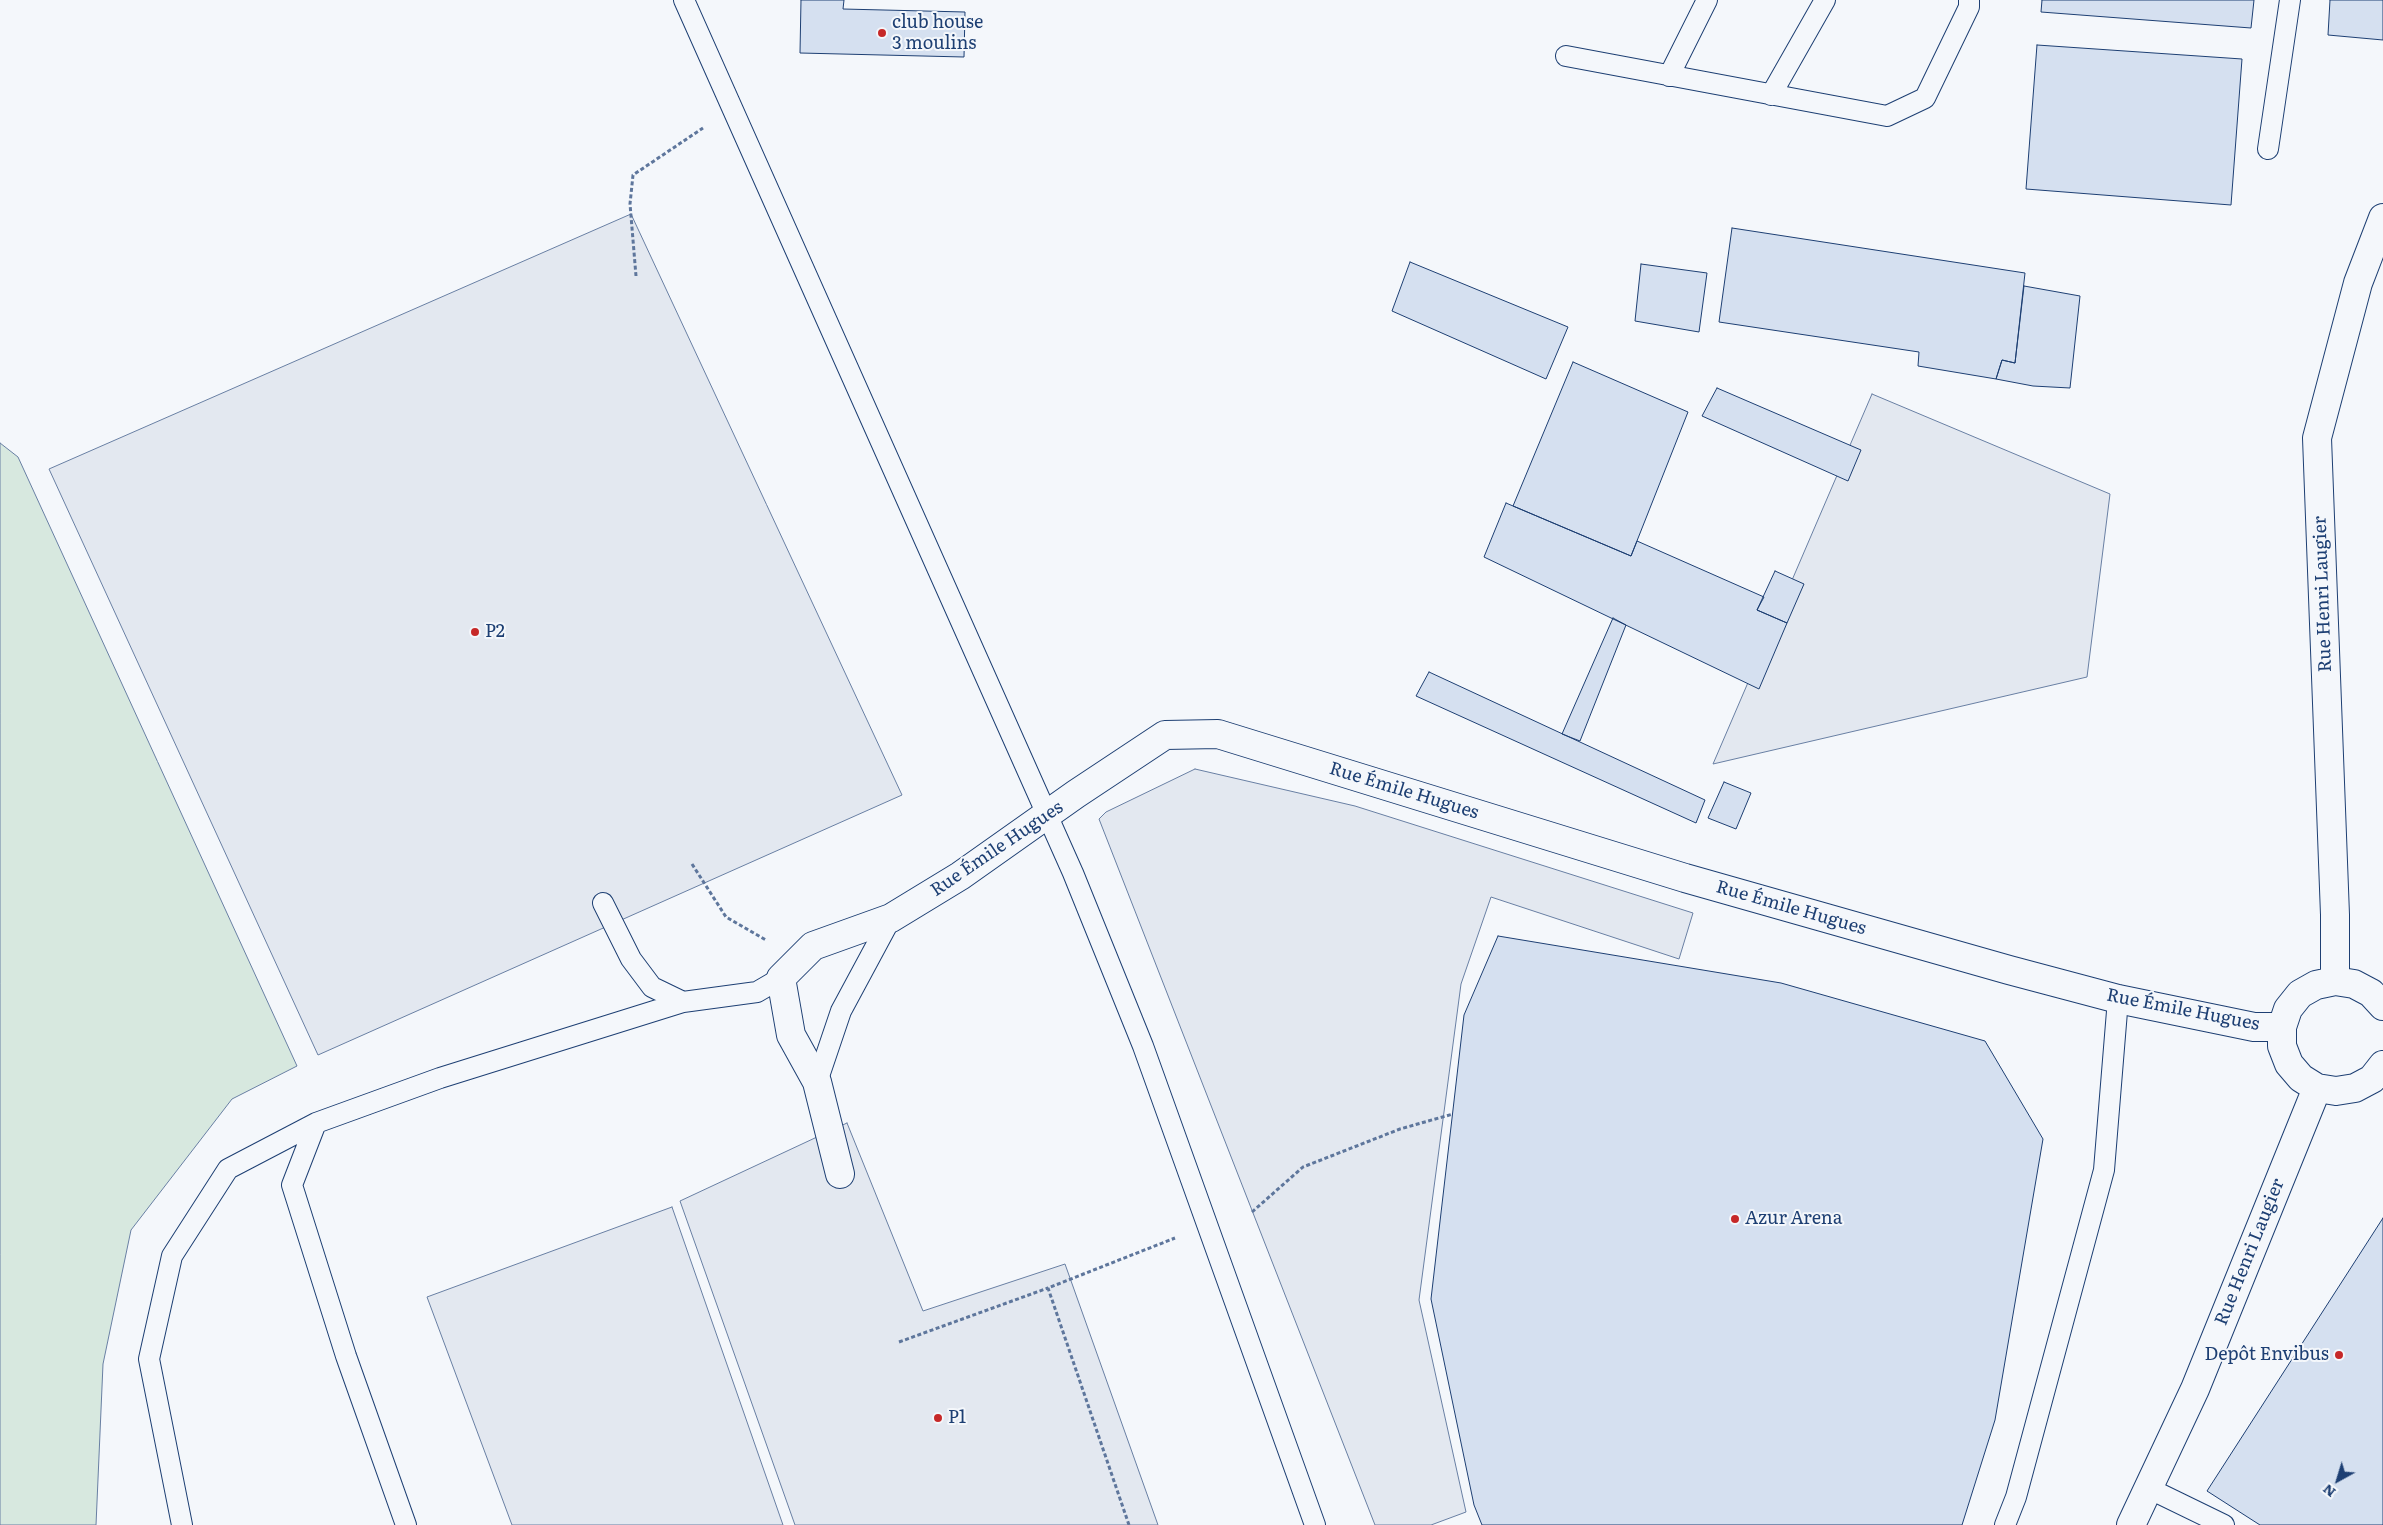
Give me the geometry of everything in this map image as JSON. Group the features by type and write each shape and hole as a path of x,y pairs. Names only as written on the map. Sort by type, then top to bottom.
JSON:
{"street":[{"name":"Rue Henri Laugier","path":"2335,981 2335,915 2317,438 2358,283 2383,218"},
{"name":"Rue Émile Hugues","path":"781,978 813,946 892,918 960,876 1165,735 1218,734 1685,878 2009,970 2118,999 2254,1027 2282,1027"},
{"path":"781,978 791,1035 817,1082 840,1174"},
{"path":"2383,1006 2371,993 2354,984 2335,981 2316,985 2300,994 2288,1009 2282,1027 2282,1046 2289,1064 2301,1078 2317,1088 2336,1091 2355,1088 2372,1079 2383,1065"},
{"name":"Rue Henri Laugier","path":"2131,1525 2195,1389 2317,1088"}],"lane":[{"path":"684,0 1048,814 1143,1046 1315,1525"},
{"path":"1669,76 1708,0"},
{"path":"1771,95 1825,0"},
{"path":"1566,56 1887,116 1925,98 1969,6 1969,0"},
{"path":"2268,150 2290,0"},
{"path":"603,903 631,960 652,987 683,1002"},
{"path":"817,1082 842,1011 892,918"},
{"path":"182,1525 149,1359 172,1256 228,1169 316,1122 440,1078 683,1002 758,992 781,978"},
{"path":"2005,1525 2016,1497 2104,1170 2118,999"},
{"path":"316,1122 292,1185 346,1356 406,1525"},
{"path":"2148,1488 2224,1525"}],"path":[{"path":"636,276 630,204 633,174 732,110"},
{"path":"692,864 726,917 768,941 813,946"},
{"path":"1252,1212 1303,1167 1400,1129 1453,1114"},
{"path":"899,1342 1048,1288 1183,1235"},
{"path":"1048,1288 1129,1525"}],"shaded area":[{"name":"P2","path":"631,214 902,795 318,1055 49,469"},
{"path":"1872,394 2110,494 2087,677 1713,764"},
{"path":"0,443 18,457 297,1066 232,1099 131,1230 103,1364 96,1525 0,1525"},
{"path":"1195,769 1355,806 1693,913 1679,959 1491,897 1461,984 1419,1300 1466,1512 1431,1525 1375,1525 1099,819 1106,812"},
{"name":"P1","path":"847,1123 923,1311 1065,1264 1158,1525 795,1525 680,1201"},
{"path":"672,1207 783,1525 512,1525 427,1297"}],"building":[{"name":"club house 3 moulins","path":"801,0 844,0 843,9 965,12 964,57 800,53"},
{"path":"2042,0 2254,0 2251,28 2041,12"},
{"path":"2330,0 2383,0 2383,40 2328,35"},
{"path":"2037,45 2242,59 2231,205 2026,189"},
{"path":"1732,228 2025,273 2015,363 2002,360 1996,379 1918,366 1919,352 1719,322"},
{"path":"1410,262 1568,327 1546,379 1392,311"},
{"path":"1641,264 1707,273 1699,332 1635,321"},
{"path":"2024,286 2080,296 2070,388 2033,386 1996,379 2002,360 2015,363"},
{"path":"1573,362 1688,412 1631,556 1513,506"},
{"path":"1717,388 1861,450 1848,481 1702,416"},
{"path":"1506,503 1631,556 1637,541 1764,597 1757,610 1787,623 1759,689 1484,557"},
{"path":"1775,571 1804,584 1787,623 1757,610"},
{"path":"1613,618 1626,625 1580,741 1562,734"},
{"path":"1429,672 1705,800 1696,823 1416,696"},
{"path":"1724,782 1751,793 1736,829 1708,818"},
{"name":"Azur Arena","path":"1498,936 1781,983 1985,1041 2043,1139 1995,1420 1962,1525 1482,1525 1474,1505 1431,1299 1464,1015"},
{"name":"Depôt Envibus","path":"2383,1218 2383,1525 2260,1525 2207,1491"}],"place":[{"name":"club house 3 moulins","path":"882,33"},
{"name":"P2","path":"475,632"},
{"name":"Azur Arena","path":"1735,1219"},
{"name":"Depôt Envibus","path":"2339,1355"},
{"name":"P1","path":"938,1418"}]}
